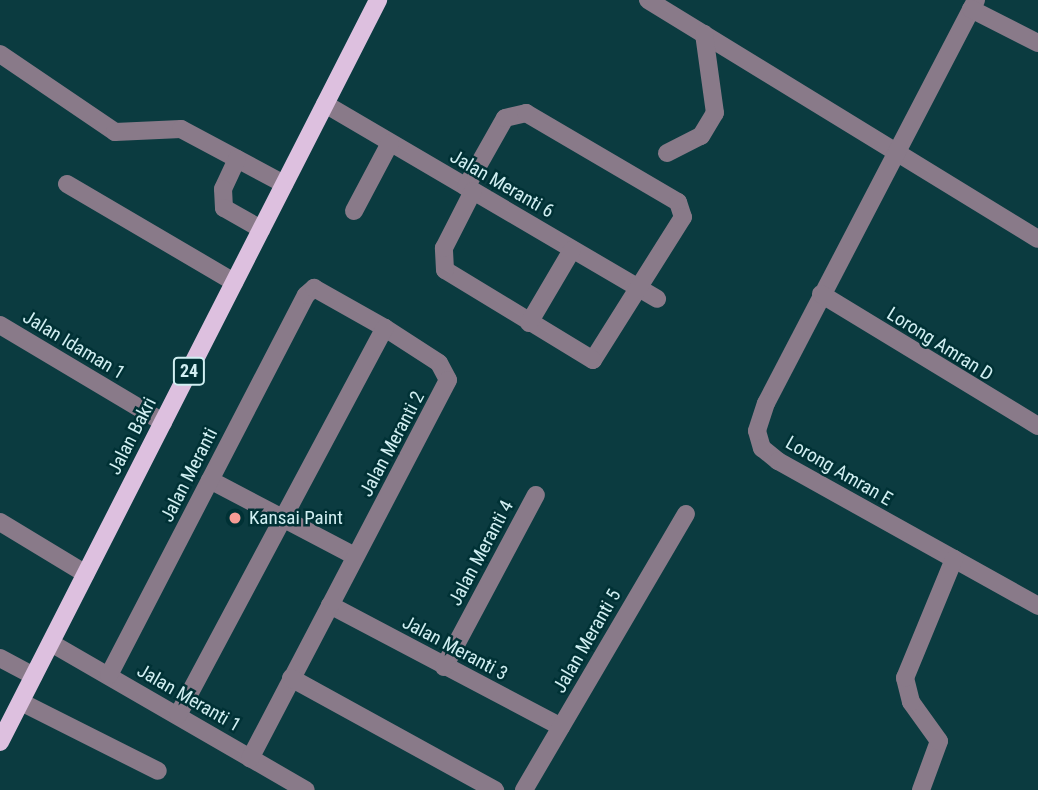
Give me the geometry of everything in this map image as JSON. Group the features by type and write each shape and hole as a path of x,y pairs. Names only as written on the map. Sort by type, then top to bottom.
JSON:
{"main road":[{"name":"Jalan Bakri","path":"2,735 378,0"}],"street":[{"path":"648,0 1038,239"},
{"path":"973,4 1038,43"},
{"name":"Lorong Amran E","path":"973,4 766,403 758,441 778,461 1038,606"},
{"path":"667,153 701,136 715,113 704,34"},
{"path":"0,54 115,132 181,129 284,184"},
{"name":"Jalan Meranti 6","path":"325,104 657,299"},
{"path":"526,113 678,202 683,217 640,290 593,360 445,270 444,248 469,189 505,118 526,113"},
{"path":"354,211 390,143"},
{"path":"237,159 222,189 224,208 261,229"},
{"path":"67,184 234,282"},
{"path":"530,323 572,250"},
{"name":"Jalan Meranti 2","path":"250,758 448,380 439,363 385,328 314,288 306,295"},
{"name":"Lorong Amran D","path":"821,294 1038,426"},
{"name":"Jalan Meranti","path":"109,675 306,295"},
{"name":"Jalan Idaman 1","path":"0,325 163,422"},
{"path":"177,715 385,328"},
{"path":"210,480 355,556"},
{"name":"Jalan Meranti 4","path":"444,667 536,495"},
{"name":"Jalan Meranti 5","path":"524,790 686,514"},
{"path":"0,522 86,573"},
{"path":"921,790 939,741 911,702 905,678 954,559"},
{"name":"Jalan Meranti 3","path":"330,605 561,727"},
{"name":"Jalan Meranti 1","path":"51,643 306,790"},
{"path":"0,658 34,676"},
{"path":"291,678 495,790"},
{"path":"20,702 158,771"}],"place":[{"name":"Kansai Paint","path":"235,518"}]}
